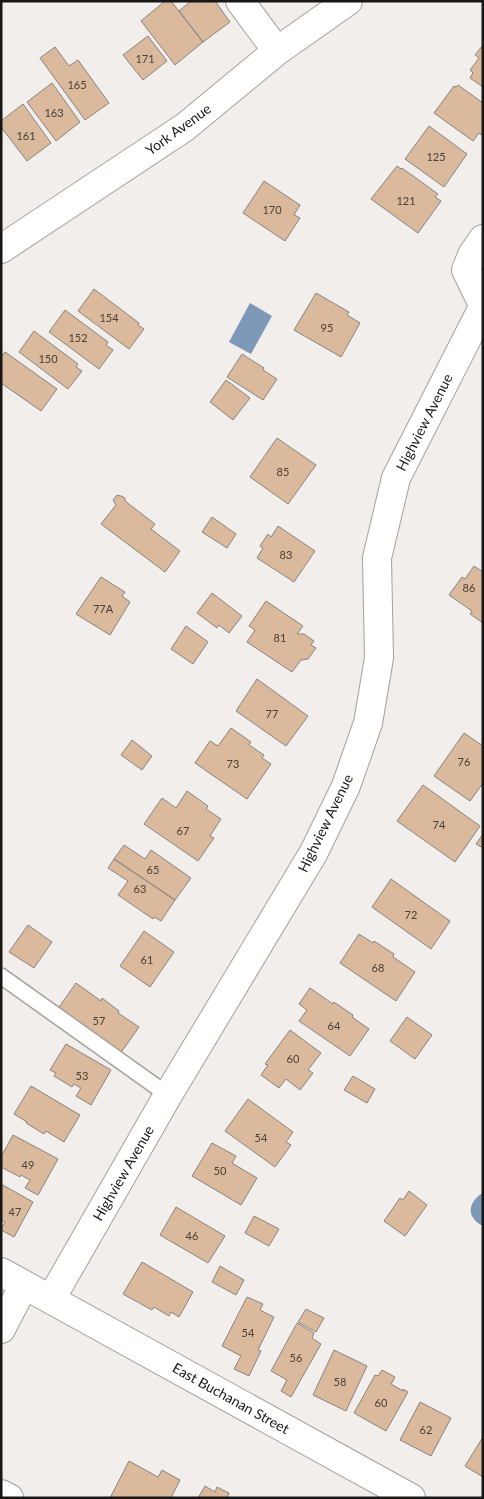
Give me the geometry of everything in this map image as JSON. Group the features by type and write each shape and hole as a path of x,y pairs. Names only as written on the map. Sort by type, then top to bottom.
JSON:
{"street":[{"path":"240,1 277,51"},
{"name":"York Avenue","path":"1,249 185,127 277,51 348,1"},
{"name":"Highview Avenue","path":"51,1299 168,1095 314,852 346,786 368,723 379,658 378,558 396,478 483,306 466,270 472,255 483,239"},
{"path":"1,1329 13,1278"},
{"name":"East Buchanan Street","path":"13,1278 411,1498"},
{"path":"1,1494 9,1498"}],"lane":[{"path":"1,976 168,1095"}],"water":[{"path":"250,303 272,316 251,354 229,342"},
{"path":"483,1194 483,1226 474,1219 471,1211 473,1202"}],"building":[{"path":"165,1 171,1 203,42 175,65 141,21"},
{"path":"191,1 215,1 230,22 203,42 179,11"},
{"path":"148,36 167,61 143,80 123,55"},
{"path":"483,45 483,87 470,78 473,73 470,70 479,58 475,55"},
{"path":"55,47 69,66 78,60 109,103 85,120 40,58"},
{"path":"52,83 80,122 56,141 27,102"},
{"path":"458,85 483,103 483,136 479,133 473,141 434,113 454,86"},
{"path":"23,104 51,143 27,161 1,127 1,121"},
{"path":"429,126 467,154 444,187 405,159"},
{"path":"397,166 438,194 435,197 441,201 418,233 371,199"},
{"path":"264,181 300,205 294,215 300,218 285,241 243,213"},
{"path":"94,289 139,323 138,325 144,329 129,349 78,311"},
{"path":"316,293 349,312 347,315 360,323 341,357 294,330"},
{"path":"65,310 108,342 106,345 113,350 99,369 49,332"},
{"path":"34,331 78,364 76,367 82,371 68,389 19,352"},
{"path":"5,352 57,389 41,411 1,383 1,357"},
{"path":"242,354 277,379 263,400 227,377"},
{"path":"226,380 250,398 233,420 210,402"},
{"path":"277,438 316,465 288,504 250,477"},
{"path":"117,495 125,498 125,501 155,524 151,529 180,551 165,572 101,524 116,505 113,500"},
{"path":"212,517 236,534 227,548 202,532"},
{"path":"278,526 315,551 294,582 257,558 263,548 260,546 268,534 271,537"},
{"path":"474,566 483,572 483,623 470,614 472,611 449,595 462,577 465,579"},
{"path":"101,577 125,592 122,596 130,602 110,635 76,614"},
{"path":"212,593 242,616 229,633 219,625 217,628 197,613"},
{"path":"266,601 303,626 297,634 304,634 314,641 311,645 316,648 308,659 301,660 292,672 247,642 255,630 249,626"},
{"path":"186,626 208,642 193,664 171,649"},
{"path":"257,679 308,716 286,746 236,711"},
{"path":"231,728 251,742 249,745 264,755 262,758 271,764 247,799 195,763 210,741 218,746"},
{"path":"464,733 483,746 483,783 470,801 434,776"},
{"path":"132,740 152,756 142,770 121,755"},
{"path":"423,785 480,826 455,862 397,821"},
{"path":"187,791 208,806 206,809 221,819 210,836 214,838 198,861 144,824 162,798 176,808"},
{"path":"483,834 483,848 476,844"},
{"path":"124,845 145,859 151,850 191,878 175,900 114,859"},
{"path":"114,859 175,900 161,921 154,917 153,919 118,895 128,881 108,868"},
{"path":"391,879 450,921 431,949 372,907"},
{"path":"28,925 52,942 34,968 9,952"},
{"path":"144,931 174,952 150,987 120,966"},
{"path":"359,934 394,954 393,957 415,972 396,1001 340,963"},
{"path":"76,983 101,1001 102,998 119,1011 118,1013 139,1027 120,1054 57,1010"},
{"path":"310,988 353,1015 352,1017 369,1029 350,1056 299,1021 307,1010 299,1004"},
{"path":"407,1017 432,1035 415,1059 390,1041"},
{"path":"290,1030 321,1053 308,1070 313,1073 300,1090 286,1079 279,1088 261,1075 268,1065 265,1064"},
{"path":"66,1044 111,1070 91,1105 76,1096 81,1088 74,1084 72,1087 54,1076 56,1073 50,1070"},
{"path":"353,1076 375,1089 367,1103 344,1090"},
{"path":"31,1086 80,1115 64,1142 46,1131 44,1134 14,1114"},
{"path":"248,1099 293,1132 286,1142 291,1145 275,1167 225,1131"},
{"path":"13,1135 58,1159 38,1195 25,1188 30,1180 1,1167 1,1157"},
{"path":"212,1143 236,1156 232,1163 257,1178 241,1205 192,1176"},
{"path":"1,1184 33,1202 14,1237 1,1230 5,1222 1,1220"},
{"path":"409,1191 427,1205 405,1236 384,1221 400,1198 403,1200"},
{"path":"176,1207 225,1236 208,1263 160,1235"},
{"path":"254,1216 279,1229 269,1246 245,1233"},
{"path":"142,1262 193,1292 179,1317 171,1312 169,1316 154,1307 152,1310 123,1294"},
{"path":"220,1266 244,1280 236,1295 212,1282"},
{"path":"247,1297 263,1304 260,1310 274,1317 258,1350 261,1351 249,1376 234,1369 241,1356 222,1346"},
{"path":"306,1309 324,1318 316,1332 298,1322"},
{"path":"297,1323 314,1333 312,1338 321,1344 291,1397 281,1391 287,1380 271,1371"},
{"path":"334,1350 367,1366 346,1411 313,1395"},
{"path":"382,1370 395,1377 391,1384 408,1392 386,1431 354,1413 375,1375 378,1376"},
{"path":"420,1402 451,1418 431,1456 400,1440"},
{"path":"483,1437 483,1477 465,1466"},
{"path":"129,1461 158,1477 162,1470 180,1480 171,1498 110,1498"},
{"path":"205,1486 215,1492 217,1487 229,1493 227,1498 198,1498"}]}
